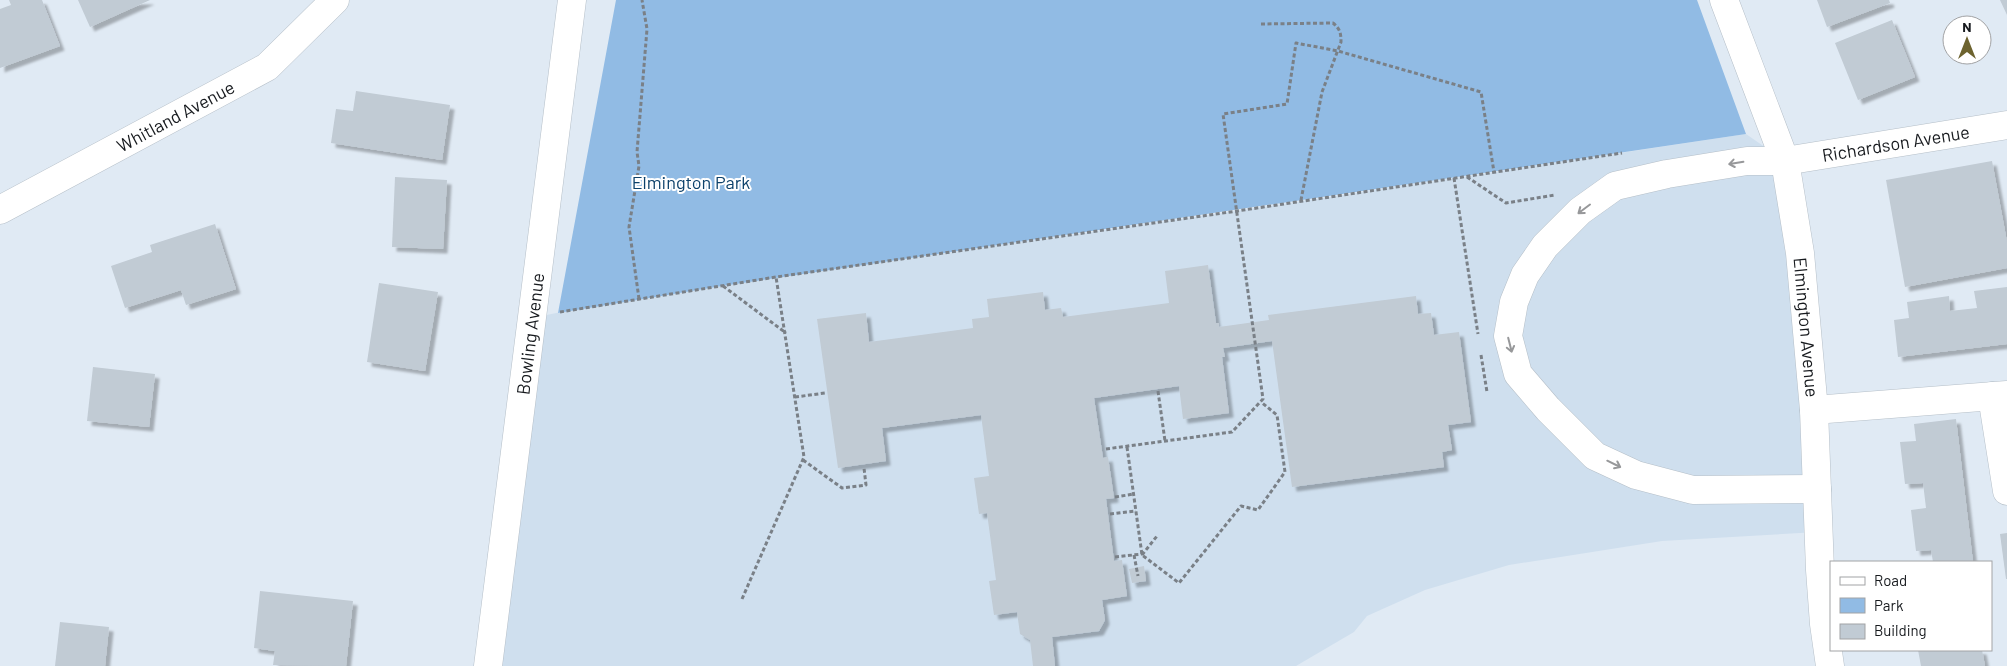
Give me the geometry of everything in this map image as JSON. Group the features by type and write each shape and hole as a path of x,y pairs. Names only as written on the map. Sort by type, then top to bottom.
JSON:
{"street":[{"name":"Whitland Avenue","path":"0,210 267,67 336,0"},
{"name":"Bowling Avenue","path":"488,666 572,0"},
{"name":"Elmington Avenue","path":"1724,0 1785,161 1800,253 1814,410 1824,624 1830,666"},
{"name":"Richardson Avenue","path":"1817,489 1693,490 1636,475 1596,456 1548,409 1518,374 1508,336 1514,302 1525,275 1545,246 1580,212 1615,186 1667,174 1747,161 1785,161 2007,125"},
{"path":"1814,410 2000,395 2007,491"}],"path":[{"path":"639,299 629,227 639,166 637,152 647,28 642,0"},
{"path":"1261,24 1333,23 1339,28 1341,35 1338,51 1322,92 1301,200"},
{"path":"1106,450 1232,432 1263,399 1223,114 1288,104 1296,43 1338,51 1481,92 1494,172"},
{"path":"532,318 776,277 1630,152"},
{"path":"1466,176 1506,203 1560,195"},
{"path":"1454,178 1480,343"},
{"path":"742,599 804,457 776,277"},
{"path":"722,286 786,334"},
{"path":"1481,353 1487,392"},
{"path":"1158,391 1166,441"},
{"path":"795,397 825,393"},
{"path":"1115,557 1142,555 1180,583 1241,506 1258,510 1285,472 1277,415 1261,402"},
{"path":"1127,447 1142,555"},
{"path":"803,460 842,488 866,485 864,468"},
{"path":"1115,497 1134,494"},
{"path":"1110,514 1136,511"},
{"path":"1142,555 1157,536"},
{"path":"1134,555 1138,576"}],"shaded area":[{"path":"1746,134 1785,161 1818,532 1662,541 1509,565 1425,590 1367,616 1354,632 1296,666 488,666 532,318 776,277 1237,211"}],"green space":[{"name":"Elmington Park","path":"616,0 1697,0 1746,134 722,286 558,313"}],"building":[{"path":"9,0 42,0 60,46 0,68 0,9 11,5"},
{"path":"78,0 150,0 90,27"},
{"path":"1817,0 1889,0 1890,3 1827,27"},
{"path":"2000,0 2007,0 2007,15"},
{"path":"1892,20 1915,77 1858,100 1835,43"},
{"path":"356,91 450,105 442,160 331,143 336,109 353,111"},
{"path":"1992,161 2007,242 2007,268 1905,287 1886,180"},
{"path":"395,177 447,180 443,249 392,247"},
{"path":"215,224 236,289 186,305 181,290 125,308 111,266 152,252 150,245"},
{"path":"1208,265 1216,323 1219,323 1219,327 1269,320 1268,315 1416,296 1418,314 1431,313 1434,335 1459,332 1471,422 1448,425 1452,450 1442,452 1444,467 1292,487 1272,341 1223,348 1225,357 1222,357 1229,413 1183,419 1179,386 1094,398 1103,458 1108,457 1114,498 1106,499 1114,561 1122,560 1127,596 1102,600 1105,620 1099,631 1052,637 1055,666 1033,666 1030,640 1020,634 1017,612 994,615 989,581 996,580 987,513 979,514 974,478 989,476 981,415 882,428 886,461 838,468 817,319 866,313 869,342 973,328 972,319 989,317 987,299 1043,292 1045,310 1061,308 1063,317 1169,303 1165,271"},
{"path":"379,283 438,292 425,371 367,362"},
{"path":"2007,287 2007,344 1898,357 1894,320 1909,318 1907,302 1949,296 1950,311 1977,308 1974,291"},
{"path":"93,367 155,374 149,427 87,421"},
{"path":"1956,419 1973,561 1933,561 1931,550 1916,551 1911,510 1926,508 1923,483 1905,484 1900,442 1916,441 1914,424"},
{"path":"2007,533 2007,579 2006,579 2000,534"},
{"path":"1144,566 1146,581 1132,583 1129,569"},
{"path":"260,591 353,601 346,666 273,665 275,651 254,648"},
{"path":"60,622 109,627 105,666 55,666"},
{"path":"1918,651 1982,651 1985,666 1921,666"}]}
